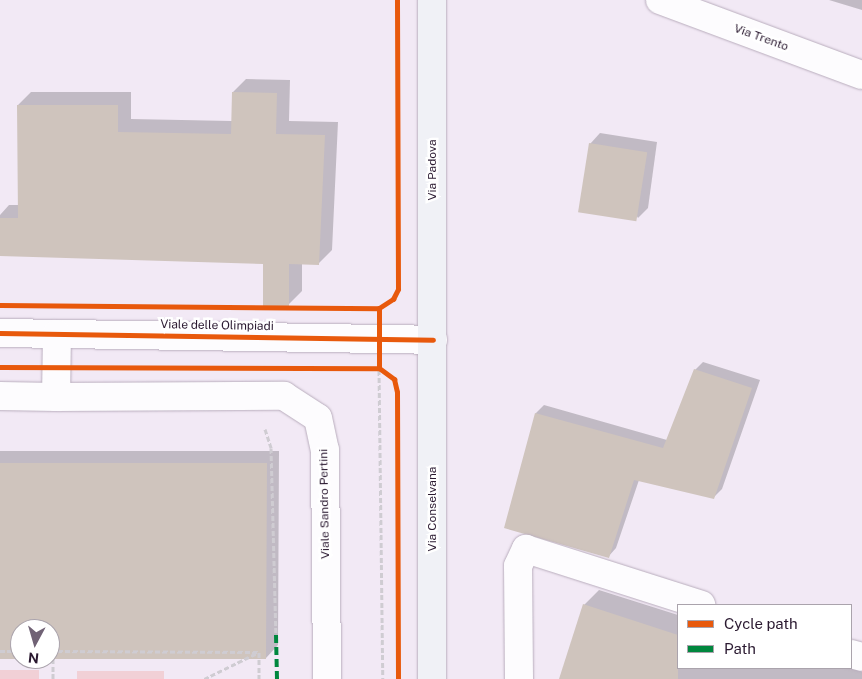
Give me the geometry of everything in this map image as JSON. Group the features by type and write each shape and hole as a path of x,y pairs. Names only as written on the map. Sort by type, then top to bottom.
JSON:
{"main road":[{"name":"Via Padova","path":"432,0 433,340"},
{"name":"Via Conselvana","path":"432,679 433,340"}],"street":[{"name":"Via Trento","path":"660,0 862,75"},
{"name":"Viale delle Olimpiadi","path":"0,333 433,340"},
{"path":"56,397 57,334"},
{"name":"Viale Sandro Pertini","path":"0,396 284,396 318,418 325,450 327,679"},
{"path":"519,679 518,566 526,549 698,604"}],"path":[{"path":"379,339 383,679"},
{"path":"369,368 379,368 387,374"},
{"path":"265,429 271,448 276,635"},
{"path":"60,651 259,652"},
{"path":"204,679 259,652"},
{"path":"259,652 259,679"}],"shaded area":[{"path":"0,670 39,670 39,679 0,679"},
{"path":"77,671 164,671 164,679 77,679"}],"building":[{"path":"232,92 277,93 276,134 325,135 319,265 289,264 289,306 263,306 263,264 0,256 0,218 18,218 17,105 118,105 118,132 231,134"},
{"path":"589,143 647,152 636,221 578,212"},
{"path":"694,369 752,388 714,499 634,480 609,558 504,528 535,413 663,448"},
{"path":"0,463 267,463 266,659 60,659 60,619 10,619 10,659 0,659"},
{"path":"583,604 677,635 678,679 559,679"}],"marked path":[{"path":"276,635 277,679"}],"cycle path":[{"path":"0,305 379,308 393,299 398,289 397,0"},
{"path":"379,308 379,368 394,379 397,392 398,679"},
{"path":"0,333 433,340"},
{"path":"0,367 379,368"}]}
